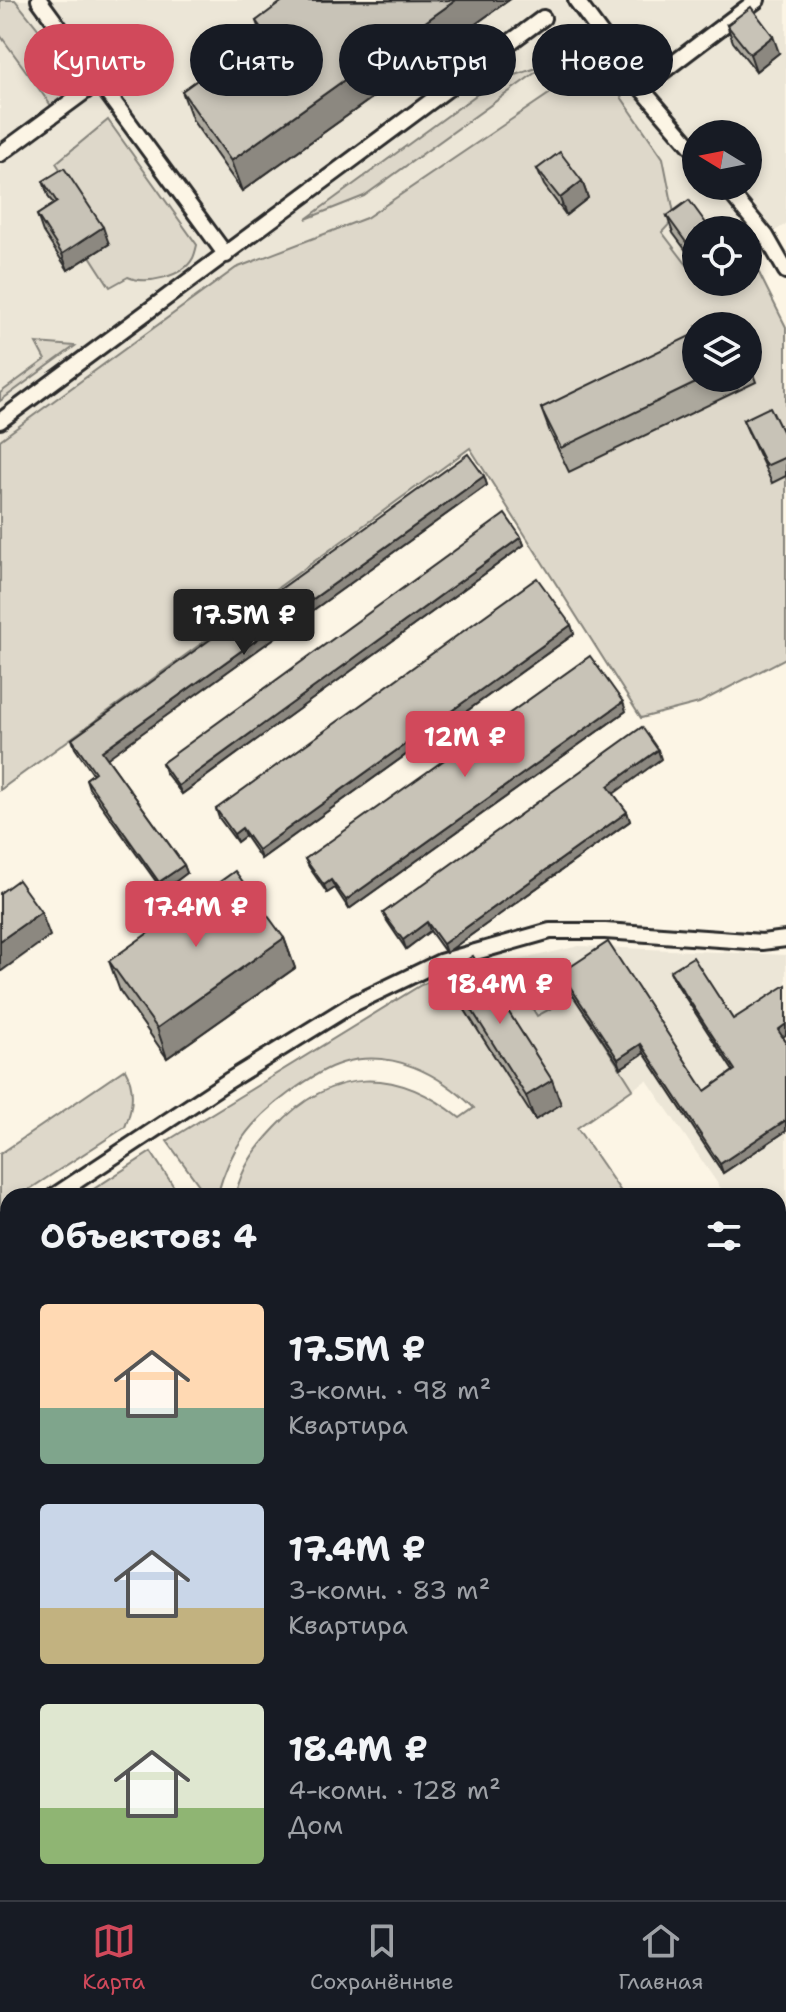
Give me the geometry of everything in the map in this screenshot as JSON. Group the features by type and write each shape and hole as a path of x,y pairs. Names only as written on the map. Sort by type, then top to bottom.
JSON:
{"lane":[{"path":"39,0 57,24"},
{"path":"576,0 594,24"},
{"path":"673,64 757,0"},
{"path":"0,421 543,18"},
{"path":"0,154 79,96"},
{"path":"110,96 226,255"},
{"path":"648,96 682,136"},
{"path":"736,200 766,236 786,271"},
{"path":"66,1188 228,1081 351,1005 440,962 550,931 605,931 762,942 786,939"}],"shaded area":[{"path":"0,0 786,0 786,224 762,239 762,216 682,216 682,296 748,296 748,312 682,312 682,334 470,448 0,790"},
{"path":"0,0 15,0 34,24 24,24 24,68 0,35"},
{"path":"532,70 532,75 516,87 516,75"},
{"path":"44,96 68,96 52,107"},
{"path":"475,96 503,96 364,196 306,219"},
{"path":"546,96 620,96 663,158 675,218 662,232 682,258 682,296 762,296 762,279 786,327 786,443 772,483 786,476 786,658 699,703 641,718 470,448 0,790 0,440 236,268 366,218"},
{"path":"108,120 197,245 188,265 164,278 144,280 128,277 110,287 90,256 109,243 56,163"},
{"path":"36,343 75,346 0,401 0,393 45,360"},
{"path":"579,946 786,955 786,1188 721,1188 647,1080 633,1089 573,996 537,1016 506,963"},
{"path":"506,963 537,1016 574,996 633,1089 577,1128 618,1188 237,1188 250,1159 275,1128 319,1093 342,1084 389,1082 413,1089 460,1118 474,1108 430,1075 414,1067 379,1059 361,1059 328,1068 275,1104 252,1126 235,1150 219,1188 201,1188 167,1141 421,985 474,964"},
{"path":"125,1069 132,1098 125,1127 31,1188 0,1188 0,1154"},
{"path":"151,1152 175,1188 95,1188"}],"building":[{"path":"284,0 456,0 422,24 339,24 339,84 323,95 323,24 258,24 256,21"},
{"path":"751,7 773,36 750,54 727,25"},
{"path":"190,85 190,96 322,96 231,161 182,91"},
{"path":"560,152 582,181 560,198 537,169"},
{"path":"64,168 103,227 62,254 37,215 57,202 43,181"},
{"path":"689,200 701,216 682,216 682,237 667,216"},
{"path":"682,340 682,390 561,448 541,408"},
{"path":"770,407 786,439 786,457 766,466 743,420"},
{"path":"468,454 484,476 102,751 184,865 159,882 86,779 95,772 72,739"},
{"path":"505,514 521,537 178,786 162,763"},
{"path":"537,578 571,625 258,850 242,828 234,834 216,809"},
{"path":"590,656 623,702 346,900 331,880 324,885 305,859"},
{"path":"642,727 658,750 608,786 627,812 443,944 427,922 403,940 383,913"},
{"path":"235,871 284,938 157,1028 109,961"},
{"path":"18,880 41,912 0,941 0,893"},
{"path":"608,942 705,1091 735,1070 670,971 693,957 733,1019 786,985 786,1024 778,1030 786,1042 786,1120 720,1164 641,1044 618,1059 561,973"},
{"path":"473,956 552,1080 526,1096 448,972"}]}
